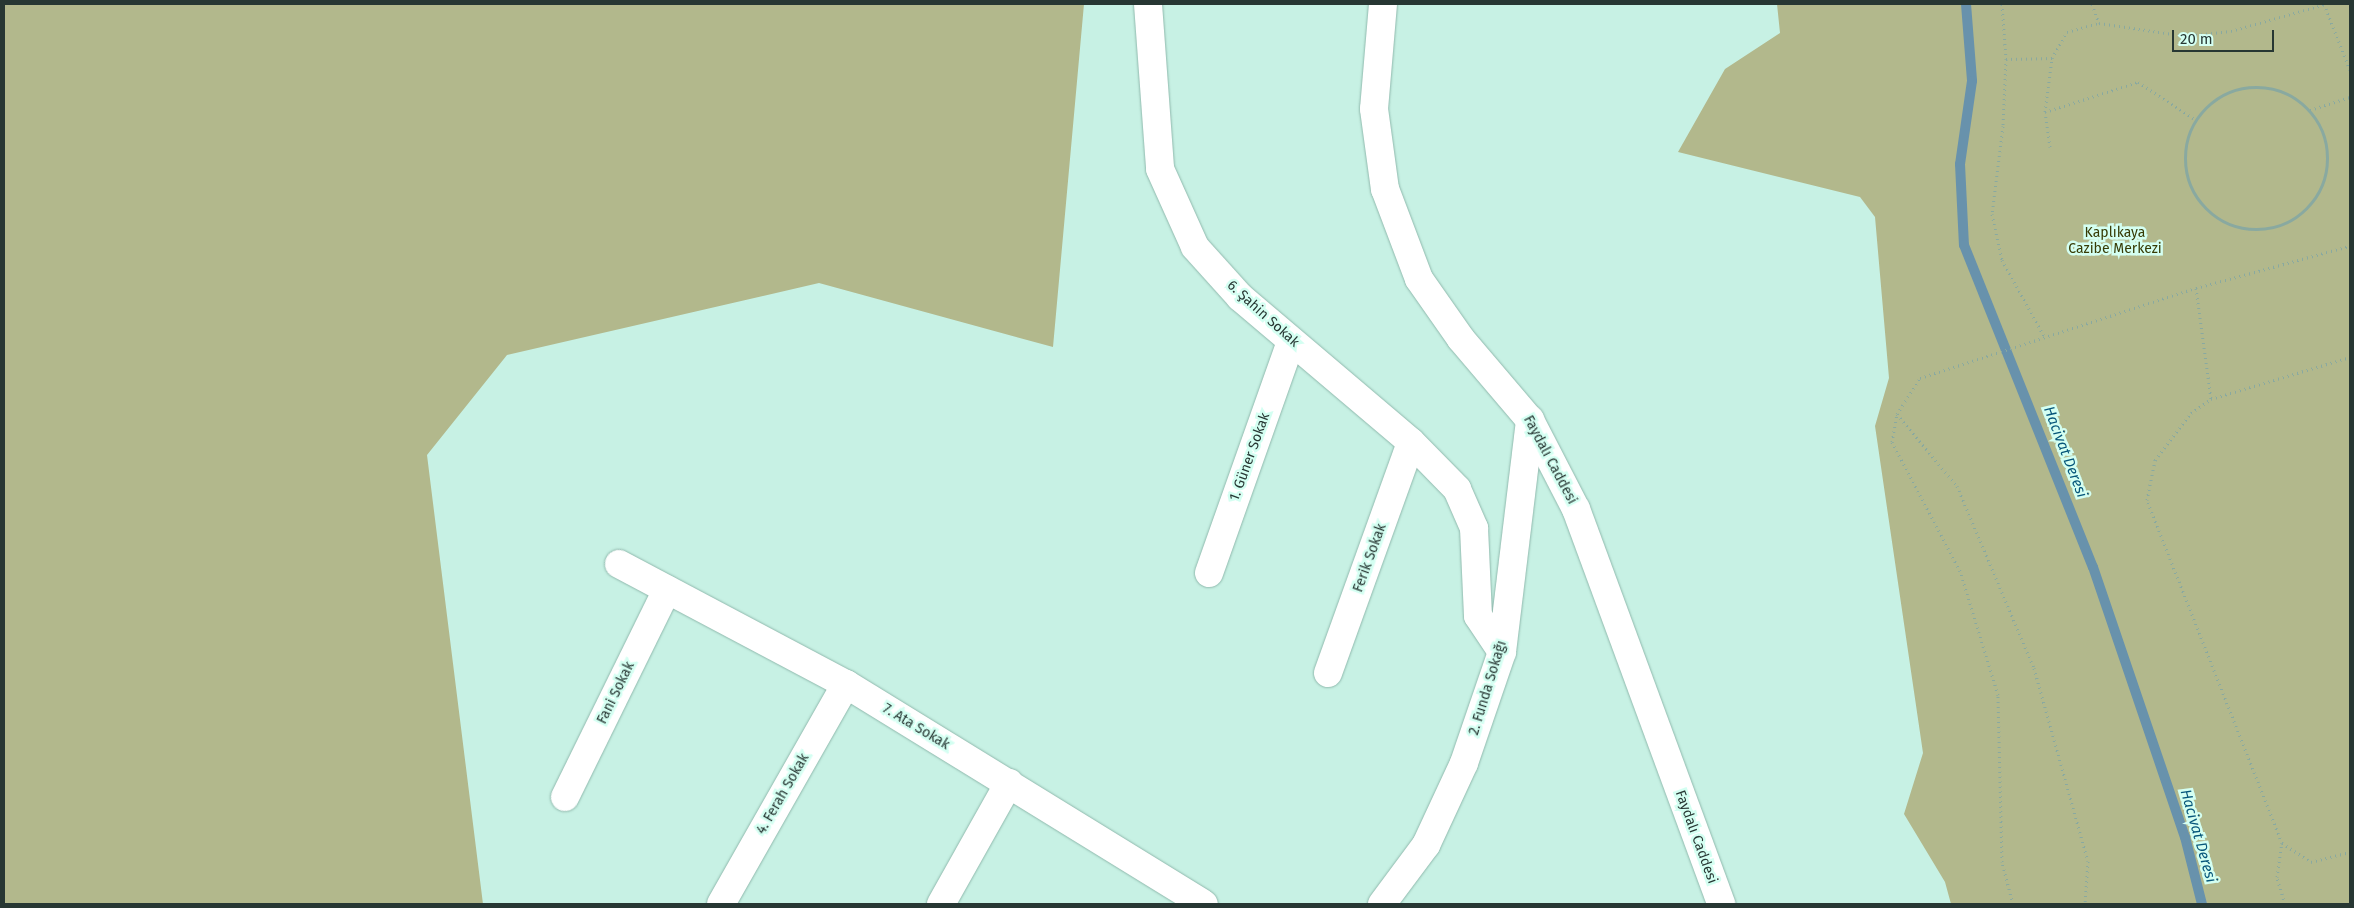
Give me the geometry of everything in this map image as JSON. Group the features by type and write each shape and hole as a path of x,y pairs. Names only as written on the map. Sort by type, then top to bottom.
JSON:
{"street":[{"name":"6. Şahin Sokak","path":"1148,4 1160,169 1195,247 1240,297 1412,442 1457,489 1474,528 1478,616 1502,652"},
{"name":"Faydalı Caddesi","path":"1383,4 1374,110 1385,190 1420,279 1461,339 1530,420 1576,509 1721,904"},
{"name":"1. Güner Sokak","path":"1209,572 1291,341"},
{"name":"2. Funda Sokağı","path":"1382,904 1426,844 1464,763 1502,652 1530,420"},
{"name":"Ferik Sokak","path":"1328,673 1412,442"},
{"name":"7. Ata Sokak","path":"619,564 846,684 1204,904"},
{"name":"Fani Sokak","path":"565,796 667,590"},
{"name":"4. Ferah Sokak","path":"721,904 846,684"},
{"path":"941,904 1009,783"}],"path":[{"path":"2002,4 2006,59 1992,214 2002,260 2045,338"},
{"path":"2092,4 2100,23"},
{"path":"2050,147 2045,112 2052,58 2067,32 2100,23 2186,36 2232,31 2325,4 2350,70"},
{"path":"2006,59 2052,58"},
{"path":"2045,112 2138,82 2196,120"},
{"path":"2246,87 2269,87 2292,95 2310,110 2323,130 2328,153 2326,176 2316,198 2299,216 2278,226 2255,230 2232,225 2212,214 2196,196 2186,174 2185,151 2196,120 2223,94 2246,87"},
{"path":"2310,110 2350,97"},
{"path":"2013,904 2002,862 1998,695 1960,571 1892,442 1897,414 1920,378 2196,288 2350,246"},
{"path":"2196,288 2211,399"},
{"path":"2285,904 2277,877 2282,843 2147,500 2155,460 2191,413 2211,399 2350,357"},
{"path":"1897,414 1957,486 2034,668 2088,861 2085,904"},
{"path":"2282,843 2311,862 2350,852"}],"green space":[{"path":"4,4 1084,4 1053,347 819,283 507,355 427,455 483,904 4,904"},
{"name":"Kaplıkaya Cazibe Merkezi","path":"1777,4 2350,4 2350,904 1951,904 1945,882 1904,814 1923,753 1875,426 1889,378 1875,217 1860,197 1678,152 1725,69 1780,33"}],"waterway":[{"name":"Hacivat Deresi","path":"1966,4 1972,81 1960,164 1964,245 2093,567 2185,837 2202,904"}]}
